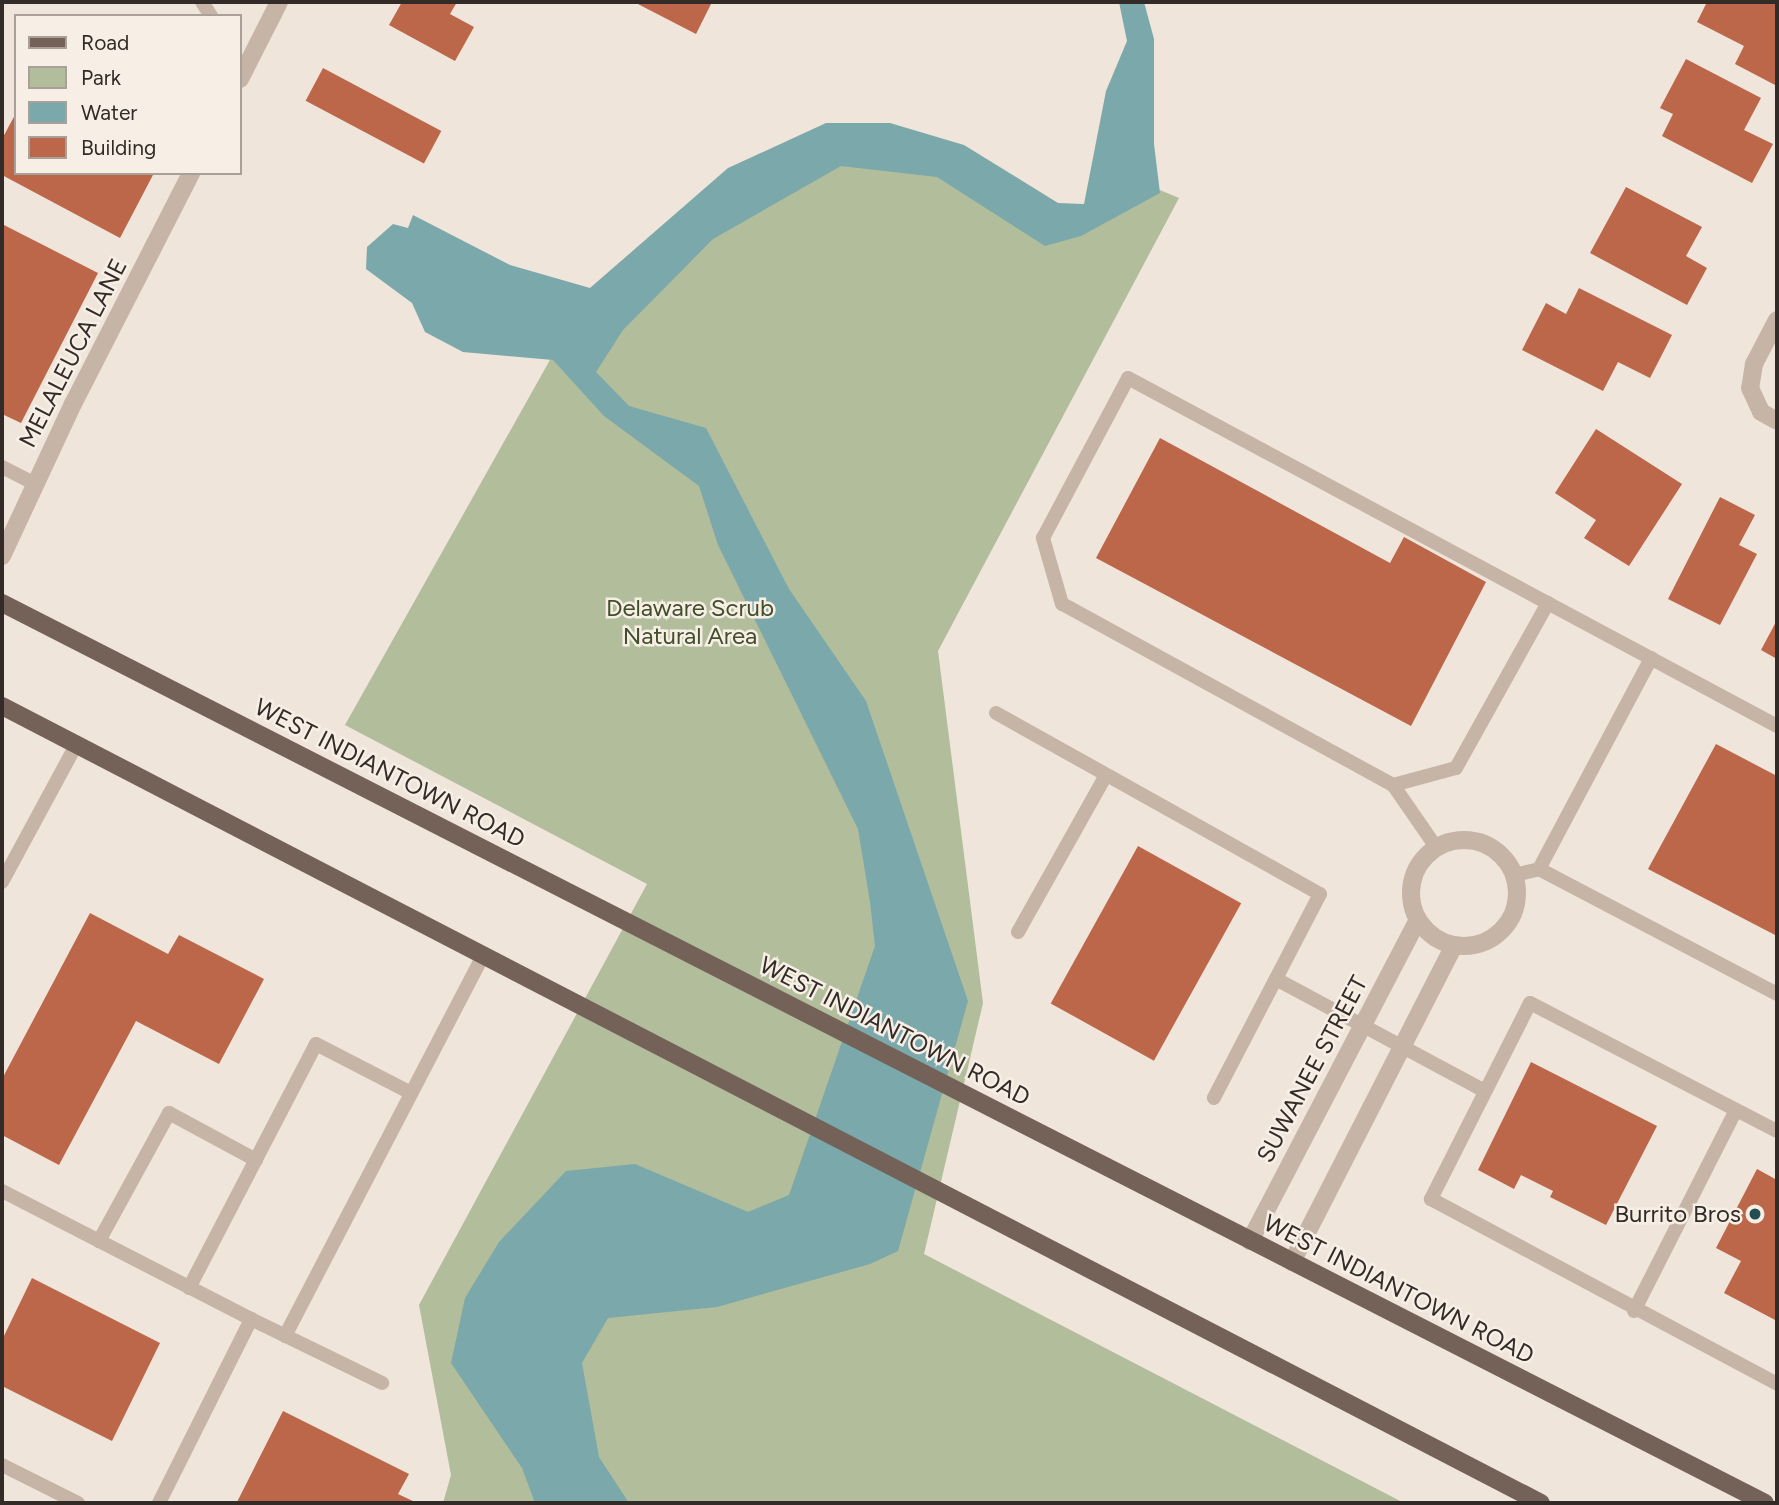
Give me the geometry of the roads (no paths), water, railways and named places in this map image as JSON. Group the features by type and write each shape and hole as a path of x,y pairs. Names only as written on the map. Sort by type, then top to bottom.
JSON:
{"main road":[{"name":"WEST INDIANTOWN ROAD","path":"2,603 1765,1503"},
{"path":"2,706 1541,1503"}],"street":[{"path":"242,75 279,2"},
{"name":"MELALEUCA LANE","path":"2,556 35,484 190,175"},
{"path":"1777,320 1754,364 1750,388 1760,412 1777,421"},
{"path":"1458,840 1482,843 1501,855 1514,875 1517,900 1508,922 1479,944 1454,945 1430,934 1418,920 1410,893 1412,880 1425,856 1436,847 1458,840"},
{"name":"SUWANEE STREET","path":"1250,1241 1418,920"},
{"path":"1292,1262 1454,945"}],"lane":[{"path":"1436,847 1393,785 1062,604 1043,538 1128,378 1777,726"},
{"path":"2,467 35,484"},
{"path":"1393,785 1456,768 1548,603"},
{"path":"1539,869 1651,658"},
{"path":"996,713 1320,894 1214,1098"},
{"path":"2,882 76,745"},
{"path":"1018,932 1106,775"},
{"path":"1514,875 1539,869 1777,994"},
{"path":"285,1336 483,955"},
{"path":"1276,979 1486,1091"},
{"path":"1777,1131 1530,1003 1431,1199 1593,1282 1634,1311 1777,1384"},
{"path":"189,1287 316,1045 411,1093"},
{"path":"1634,1311 1736,1110"},
{"path":"100,1241 169,1113 256,1160"},
{"path":"3,1195 382,1383"},
{"path":"159,1503 251,1319"},
{"path":"2,1465 78,1503"}],"water":[{"path":"1119,2 1144,2 1154,39 1154,144 1160,193 1081,236 1045,246 937,177 841,166 713,239 623,330 596,372 629,406 706,428 789,589 866,701 968,1001 898,1251 870,1264 717,1307 608,1318 582,1363 599,1457 629,1503 535,1503 522,1468 451,1363 465,1298 499,1242 566,1171 635,1164 748,1212 789,1195 875,946 870,902 858,829 718,545 699,486 604,416 553,360 463,352 425,332 412,303 366,269 367,247 393,224 408,228 413,215 510,265 590,288 728,168 826,123 890,123 964,145 1058,203 1084,204 1106,91 1127,41"}],"place":[{"name":"Burrito Bros","path":"1755,1214"}],"park label":[{"name":"Delaware Scrub Natural Area","path":"690,622"}]}
